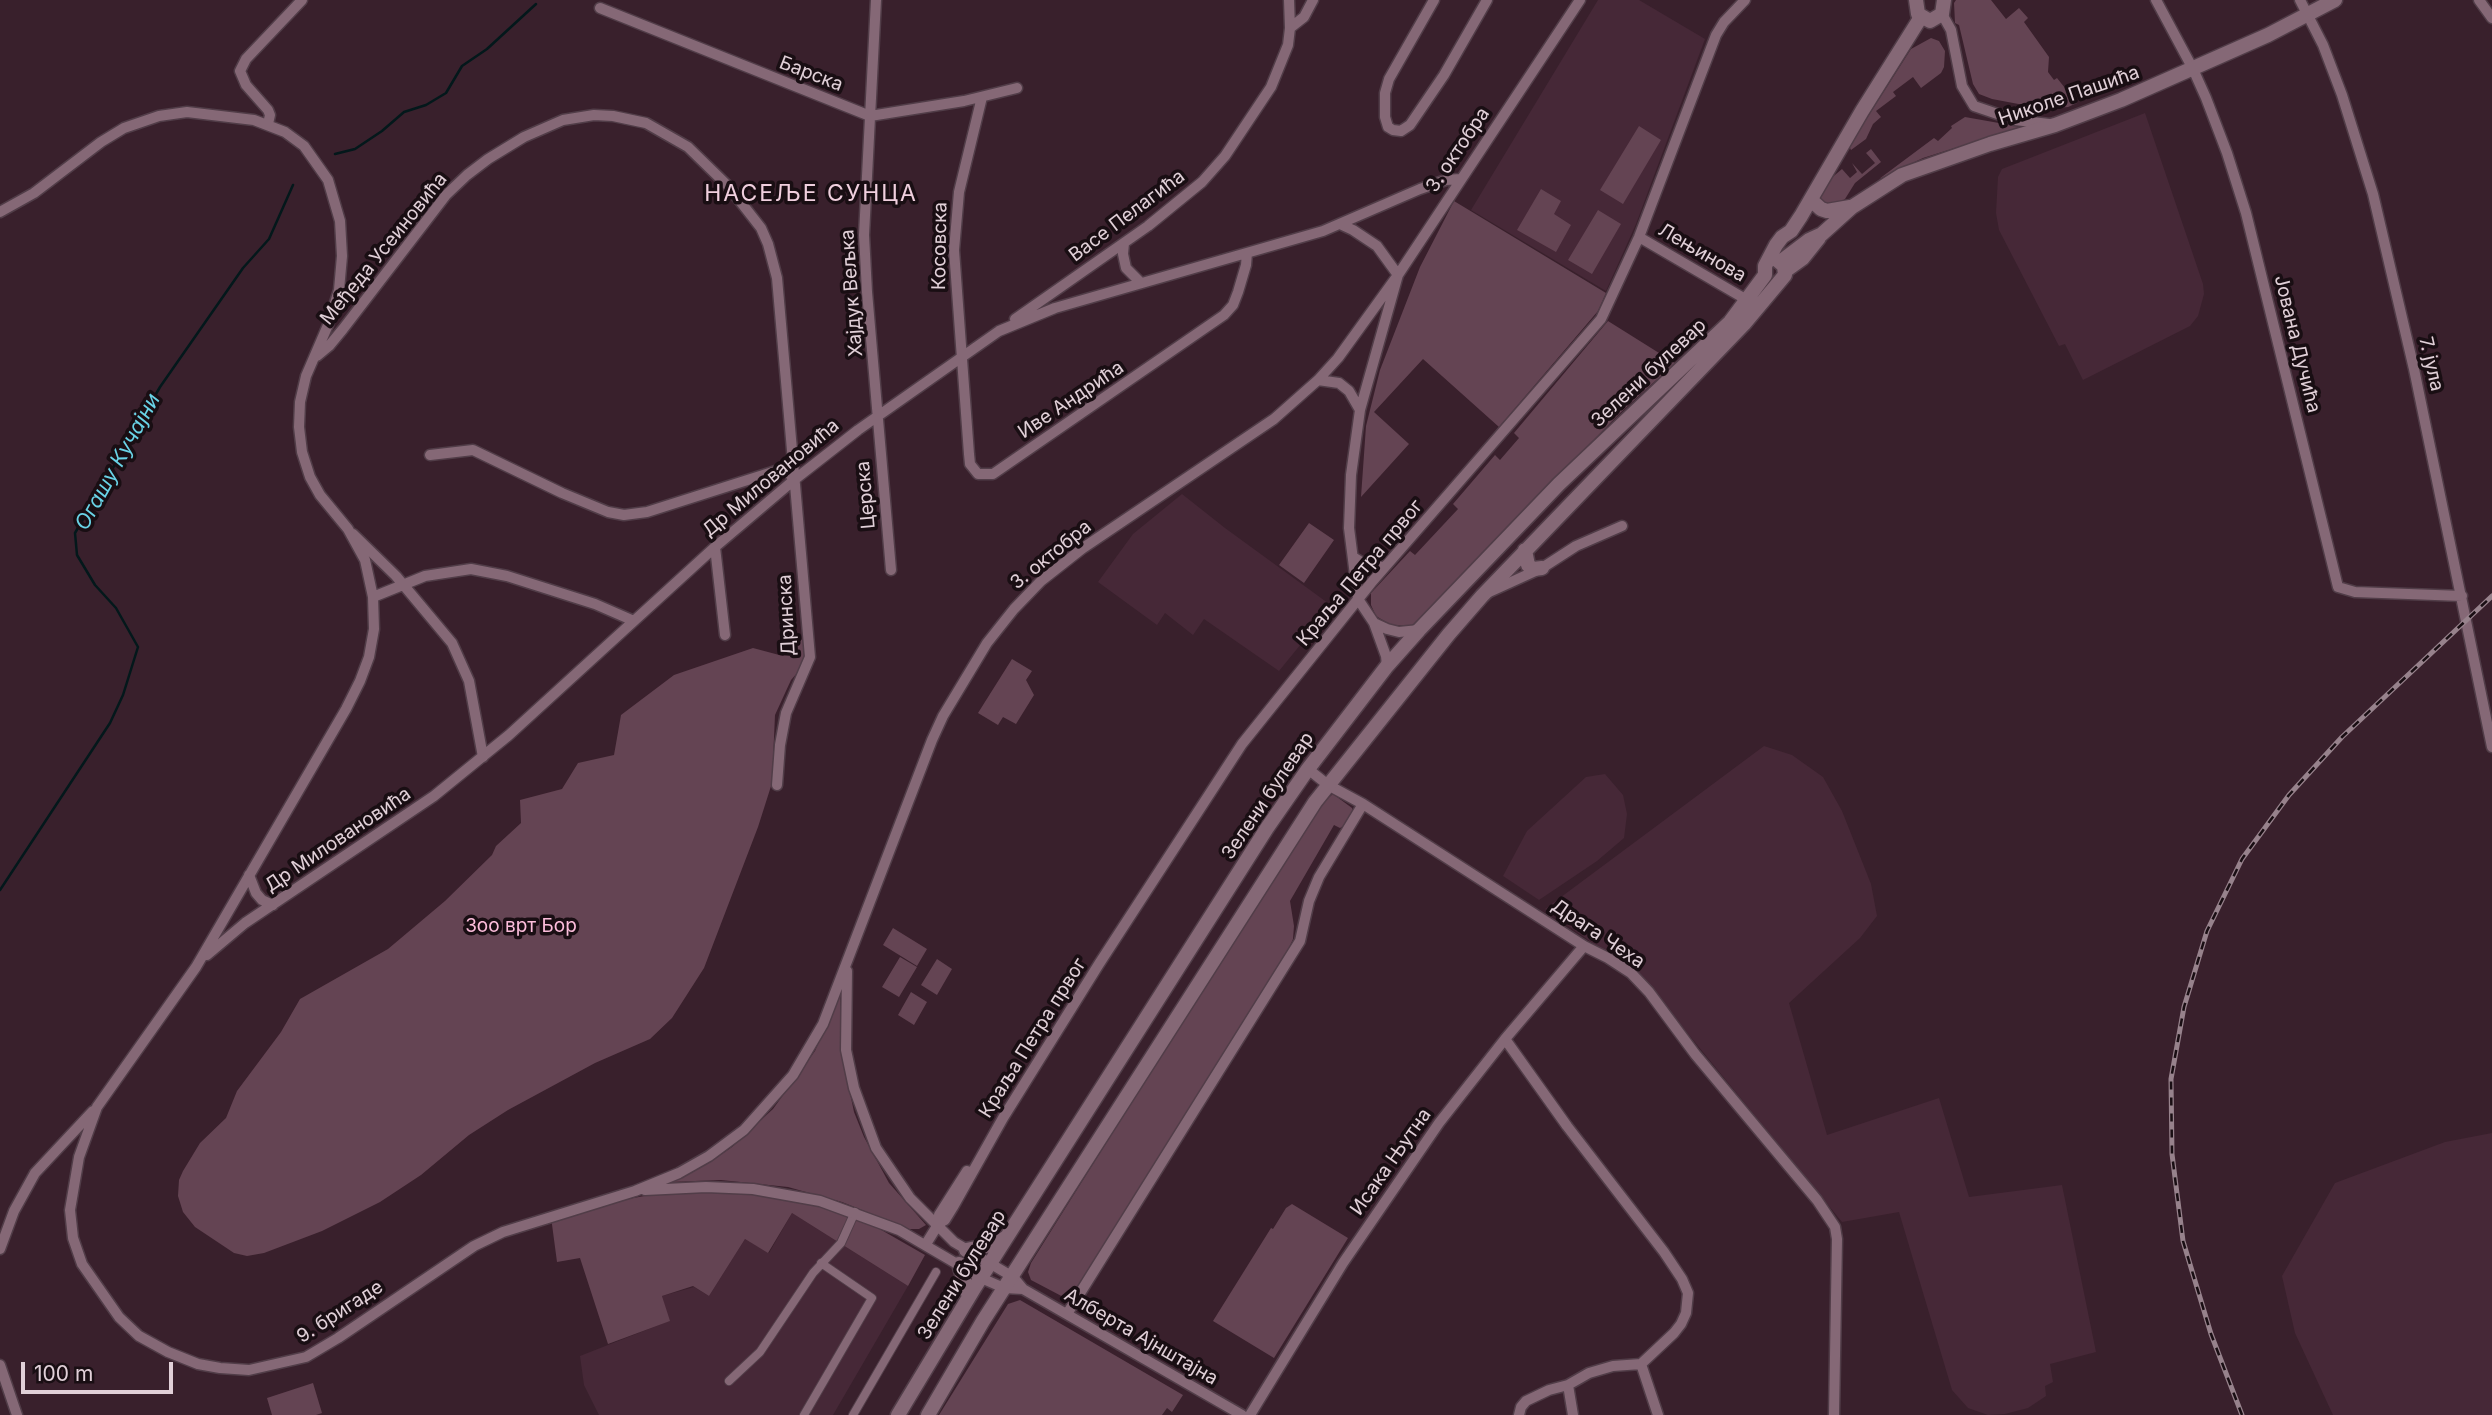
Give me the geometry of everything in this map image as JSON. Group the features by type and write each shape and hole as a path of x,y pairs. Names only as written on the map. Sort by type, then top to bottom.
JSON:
{"street":[{"path":"268,124 268,110 246,85 240,71 246,59 302,0"},
{"name":"Хајдук Вељка","path":"876,0 864,236 877,415"},
{"path":"1289,0 1290,28"},
{"name":"Васе Пелагића","path":"999,331 1124,243 1202,182 1225,156 1271,87 1285,55 1290,28 1304,17 1313,0"},
{"path":"1434,0 1389,79 1385,93 1385,117 1392,130 1401,131 1410,125 1444,75 1488,0"},
{"name":"3. октобра","path":"635,1191 679,1173 709,1156 744,1130 793,1075 823,1024 932,740 971,669 1000,625 1041,581 1083,548 1274,419 1318,380 1357,335 1580,0"},
{"name":"Краља Петра првог","path":"926,1244 953,1208 977,1163 1069,1011 1228,764 1285,688 1358,599 1593,331 1610,305 1639,237 1716,35 1724,22 1745,0"},
{"path":"1916,0 1916,10 1935,13 1952,38 1962,86 1974,107 2015,120 2055,125"},
{"name":"Јована Дучића","path":"2156,0 2193,69 2227,153 2246,213 2338,587 2364,593 2462,596"},
{"name":"7. јула","path":"2300,0 2323,45 2342,95 2373,194 2414,369 2492,747"},
{"name":"Николе Пашића","path":"1776,268 1815,246 1822,234 1852,207 1915,169 2055,125 2193,69 2335,0"},
{"path":"2479,0 2492,18"},
{"name":"Барска","path":"600,8 870,116"},
{"name":"Зелени булевар","path":"928,1415 1312,807 1482,596 1722,348 1776,268 1790,242 1791,231 1935,13"},
{"path":"870,116 982,97 1017,88"},
{"name":"Косовска","path":"962,356 954,224 982,97"},
{"path":"0,212 34,193 101,142 137,122 187,112 223,115 268,124 304,146 328,180 340,221 342,256 339,290 300,402 302,452 320,495 348,530 403,584 443,630 461,658 469,681 483,757"},
{"name":"Међеда Усеиновића","path":"313,359 329,346 343,329 446,195 488,159 524,137 563,120 594,116 631,119 660,130 688,146 729,187 761,228 774,261 777,278 794,480"},
{"name":"Др Миловановића","path":"196,967 226,937 400,821 483,757 715,547 794,480 877,415 999,331 1055,308 1340,224 1420,189 1446,180 1460,179"},
{"path":"1811,200 1827,211 1852,207"},
{"path":"1340,224 1377,246 1398,275 1360,410 1351,475 1349,528 1358,599 1374,622 1387,666"},
{"name":"Лењинова","path":"1639,237 1747,300"},
{"path":"1124,243 1126,268 1141,283"},
{"name":"Иве Андрића","path":"962,356 970,464 978,474 989,475 1224,314 1233,305 1238,292 1247,253"},
{"name":"Зелени булевар","path":"898,1415 981,1278 1267,828 1308,769 1387,666 1419,630 1559,484 1714,339 1776,268"},
{"path":"1318,380 1339,383 1349,391 1360,410"},
{"name":"Церска","path":"877,415 891,570"},
{"path":"430,455 473,450 562,493 608,512 624,515 647,512 782,469 789,472 794,480"},
{"name":"Дринска","path":"777,785 786,713 810,657 794,480"},
{"path":"1482,596 1542,568 1576,546 1622,526"},
{"path":"196,967 360,681 372,641 373,597 365,560 348,530"},
{"path":"715,547 725,635"},
{"path":"1525,550 1528,565 1533,569 1542,568"},
{"path":"1353,557 1367,566 1385,567"},
{"path":"373,597 425,576 457,570 489,572 595,604 634,621"},
{"path":"1374,622 1399,632 1419,630"},
{"name":"Драга Чеха","path":"1308,769 1328,785 1363,804 1584,946 1631,973 1649,992 1695,1054 1818,1200 1835,1227 1834,1415"},
{"path":"1067,1314 1300,941 1309,901 1319,877 1363,804"},
{"path":"249,875 256,893 265,902 273,905"},
{"name":"Исака Њутна","path":"1250,1415 1373,1217 1439,1123 1505,1039 1584,946"},
{"path":"847,964 846,1050 854,1088 876,1148 888,1169 920,1209 966,1251 990,1264 1009,1283"},
{"name":"9. бригаде","path":"196,967 97,1107 79,1157 70,1210 73,1238 82,1264 119,1317 139,1336 168,1352 198,1364 249,1370 306,1357 474,1246 540,1219 635,1191"},
{"path":"1505,1039 1567,1126 1664,1252 1685,1286 1688,1303 1681,1324 1641,1364 1600,1370 1568,1385 1549,1390 1526,1401 1519,1415"},
{"path":"0,1249 14,1211 35,1173 97,1107"},
{"name":"Краља Петра првог","path":"938,1225 939,1215 950,1197 969,1168 977,1163"},
{"path":"635,1191 695,1187 753,1189 820,1201 899,1230 981,1278 1009,1283"},
{"path":"920,1209 950,1197"},
{"path":"729,1381 760,1352 821,1263 841,1243 855,1212"},
{"path":"966,1251 996,1244 1009,1235"},
{"path":"804,1415 872,1298 821,1263"},
{"path":"959,1264 969,1297"},
{"path":"853,1415 936,1272"},
{"name":"Алберта Ајнштајна","path":"1009,1283 1242,1415"},
{"path":"0,1364 17,1415"},
{"path":"1641,1364 1658,1415"},
{"path":"1568,1385 1573,1415"}],"shaded area":[{"path":"1598,0 1639,0 1705,39 1636,224 1606,291 1471,210"},
{"path":"2145,113 2203,284 2204,294 2198,316 2190,326 2083,380 2065,344 2059,346 1999,230 1996,213 1998,177 2002,169"},
{"path":"1182,494 1332,606 1279,671 1204,619 1193,635 1165,613 1157,625 1098,582 1133,534"},
{"path":"1764,746 1792,755 1823,777 1842,811 1871,884 1877,916 1860,938 1789,1003 1827,1135 1939,1098 1969,1197 2062,1185 2096,1352 2050,1364 2053,1382 2045,1386 2046,1396 2028,1408 1988,1415 1968,1408 1952,1390 1899,1212 1842,1222 1644,980 1545,909"},
{"path":"1605,774 1623,795 1627,814 1624,838 1597,861 1539,900 1503,876 1527,831 1586,777"},
{"path":"2492,1133 2492,1415 2333,1415 2295,1333 2282,1276 2335,1183 2445,1142"},
{"path":"792,1213 908,1286 833,1415 599,1415 584,1385 580,1356 669,1321 662,1296 694,1287 709,1296 745,1239 769,1253"}],"green space":[{"path":"1956,0 1991,0 2006,19 2019,8 2028,18 2024,22 2049,57 2048,72 2054,80 2057,78 2077,103 2057,108 2029,106 1979,94 1973,84 1959,25 1955,23"},
{"path":"1931,38 1939,41 1945,51 1941,73 1921,88 1913,77 1893,92 1896,96 1876,111 1881,117 1873,124 1866,139 1851,150 1849,146 1911,49"},
{"path":"1965,117 2027,128 1923,158 1879,179 1934,138 1938,141 1951,126"},
{"path":"1639,126 1661,140 1623,204 1600,190"},
{"path":"1871,149 1881,162 1855,183 1845,199 1827,210 1819,197 1829,180 1842,169 1850,178 1857,172 1852,163 1862,174 1875,163 1866,153"},
{"path":"1541,189 1561,201 1554,214 1571,225 1556,252 1517,230"},
{"path":"1454,201 1606,293 1598,311 1499,427 1423,359 1374,412 1409,444 1361,497 1366,426 1380,370 1420,267"},
{"path":"1598,210 1621,224 1592,274 1568,260"},
{"path":"1608,321 1675,363 1620,413 1412,626 1391,625 1376,616 1371,605 1371,593 1410,551 1415,555 1458,509 1453,504 1495,455 1500,460 1519,438 1514,433"},
{"path":"1309,523 1334,540 1304,583 1279,565"},
{"name":"Зоо врт Бор","path":"808,634 805,664 791,680 775,715 772,783 758,827 704,968 672,1018 650,1039 595,1063 508,1110 469,1135 421,1175 380,1202 322,1231 264,1253 247,1256 234,1253 195,1227 183,1212 178,1196 179,1180 183,1171 200,1143 226,1118 237,1091 281,1032 300,999 388,949 445,901 521,823 520,800 562,789 578,763 614,755 621,715 674,675 753,648 783,656"},
{"path":"1012,659 1032,671 1026,680 1034,695 1016,724 1003,717 998,725 978,713"},
{"path":"1333,794 1352,808 1353,812 1348,823 1340,828 1334,825 1290,901 1294,926 1293,939 1288,950 1069,1300 1031,1280 1028,1272 1031,1263 1315,809"},
{"path":"893,928 927,949 917,966 883,945"},
{"path":"900,957 917,967 899,997 882,987"},
{"path":"937,959 952,969 937,995 921,985"},
{"path":"911,992 927,1002 914,1025 898,1015"},
{"path":"840,993 842,1055 854,1112 889,1183 926,1225 919,1229 909,1229 842,1202 788,1187 721,1180 670,1182 710,1162 732,1147 773,1109 815,1051"},
{"path":"673,1191 753,1193 819,1204 864,1220 925,1255 908,1286 792,1213 768,1253 745,1239 709,1296 693,1286 662,1296 670,1321 608,1344 580,1258 557,1262 551,1217 605,1203"},
{"path":"1292,1204 1348,1238 1274,1358 1213,1321 1271,1228 1273,1229 1286,1208"},
{"path":"1020,1300 1183,1395 1172,1412 1167,1408 1162,1415 939,1415 1008,1304"},
{"path":"313,1383 322,1413 272,1415 267,1398"}],"waterway":[{"name":"Огашу Кучајни","path":"335,154 355,149 404,112 426,105 446,93 462,66 487,49 536,4"},
{"name":"Огашу Кучајни","path":"0,890 110,723 123,695 138,647 116,608 95,585 77,555 75,533 160,387 243,268 269,239 293,185"}],"railway":[{"path":"2242,1415 2211,1334 2183,1241 2172,1154 2171,1079 2184,1007 2207,931 2242,859 2289,795 2342,737 2492,596"}],"district":[{"name":"НАСЕЉЕ СУНЦА","path":"811,194"}]}
